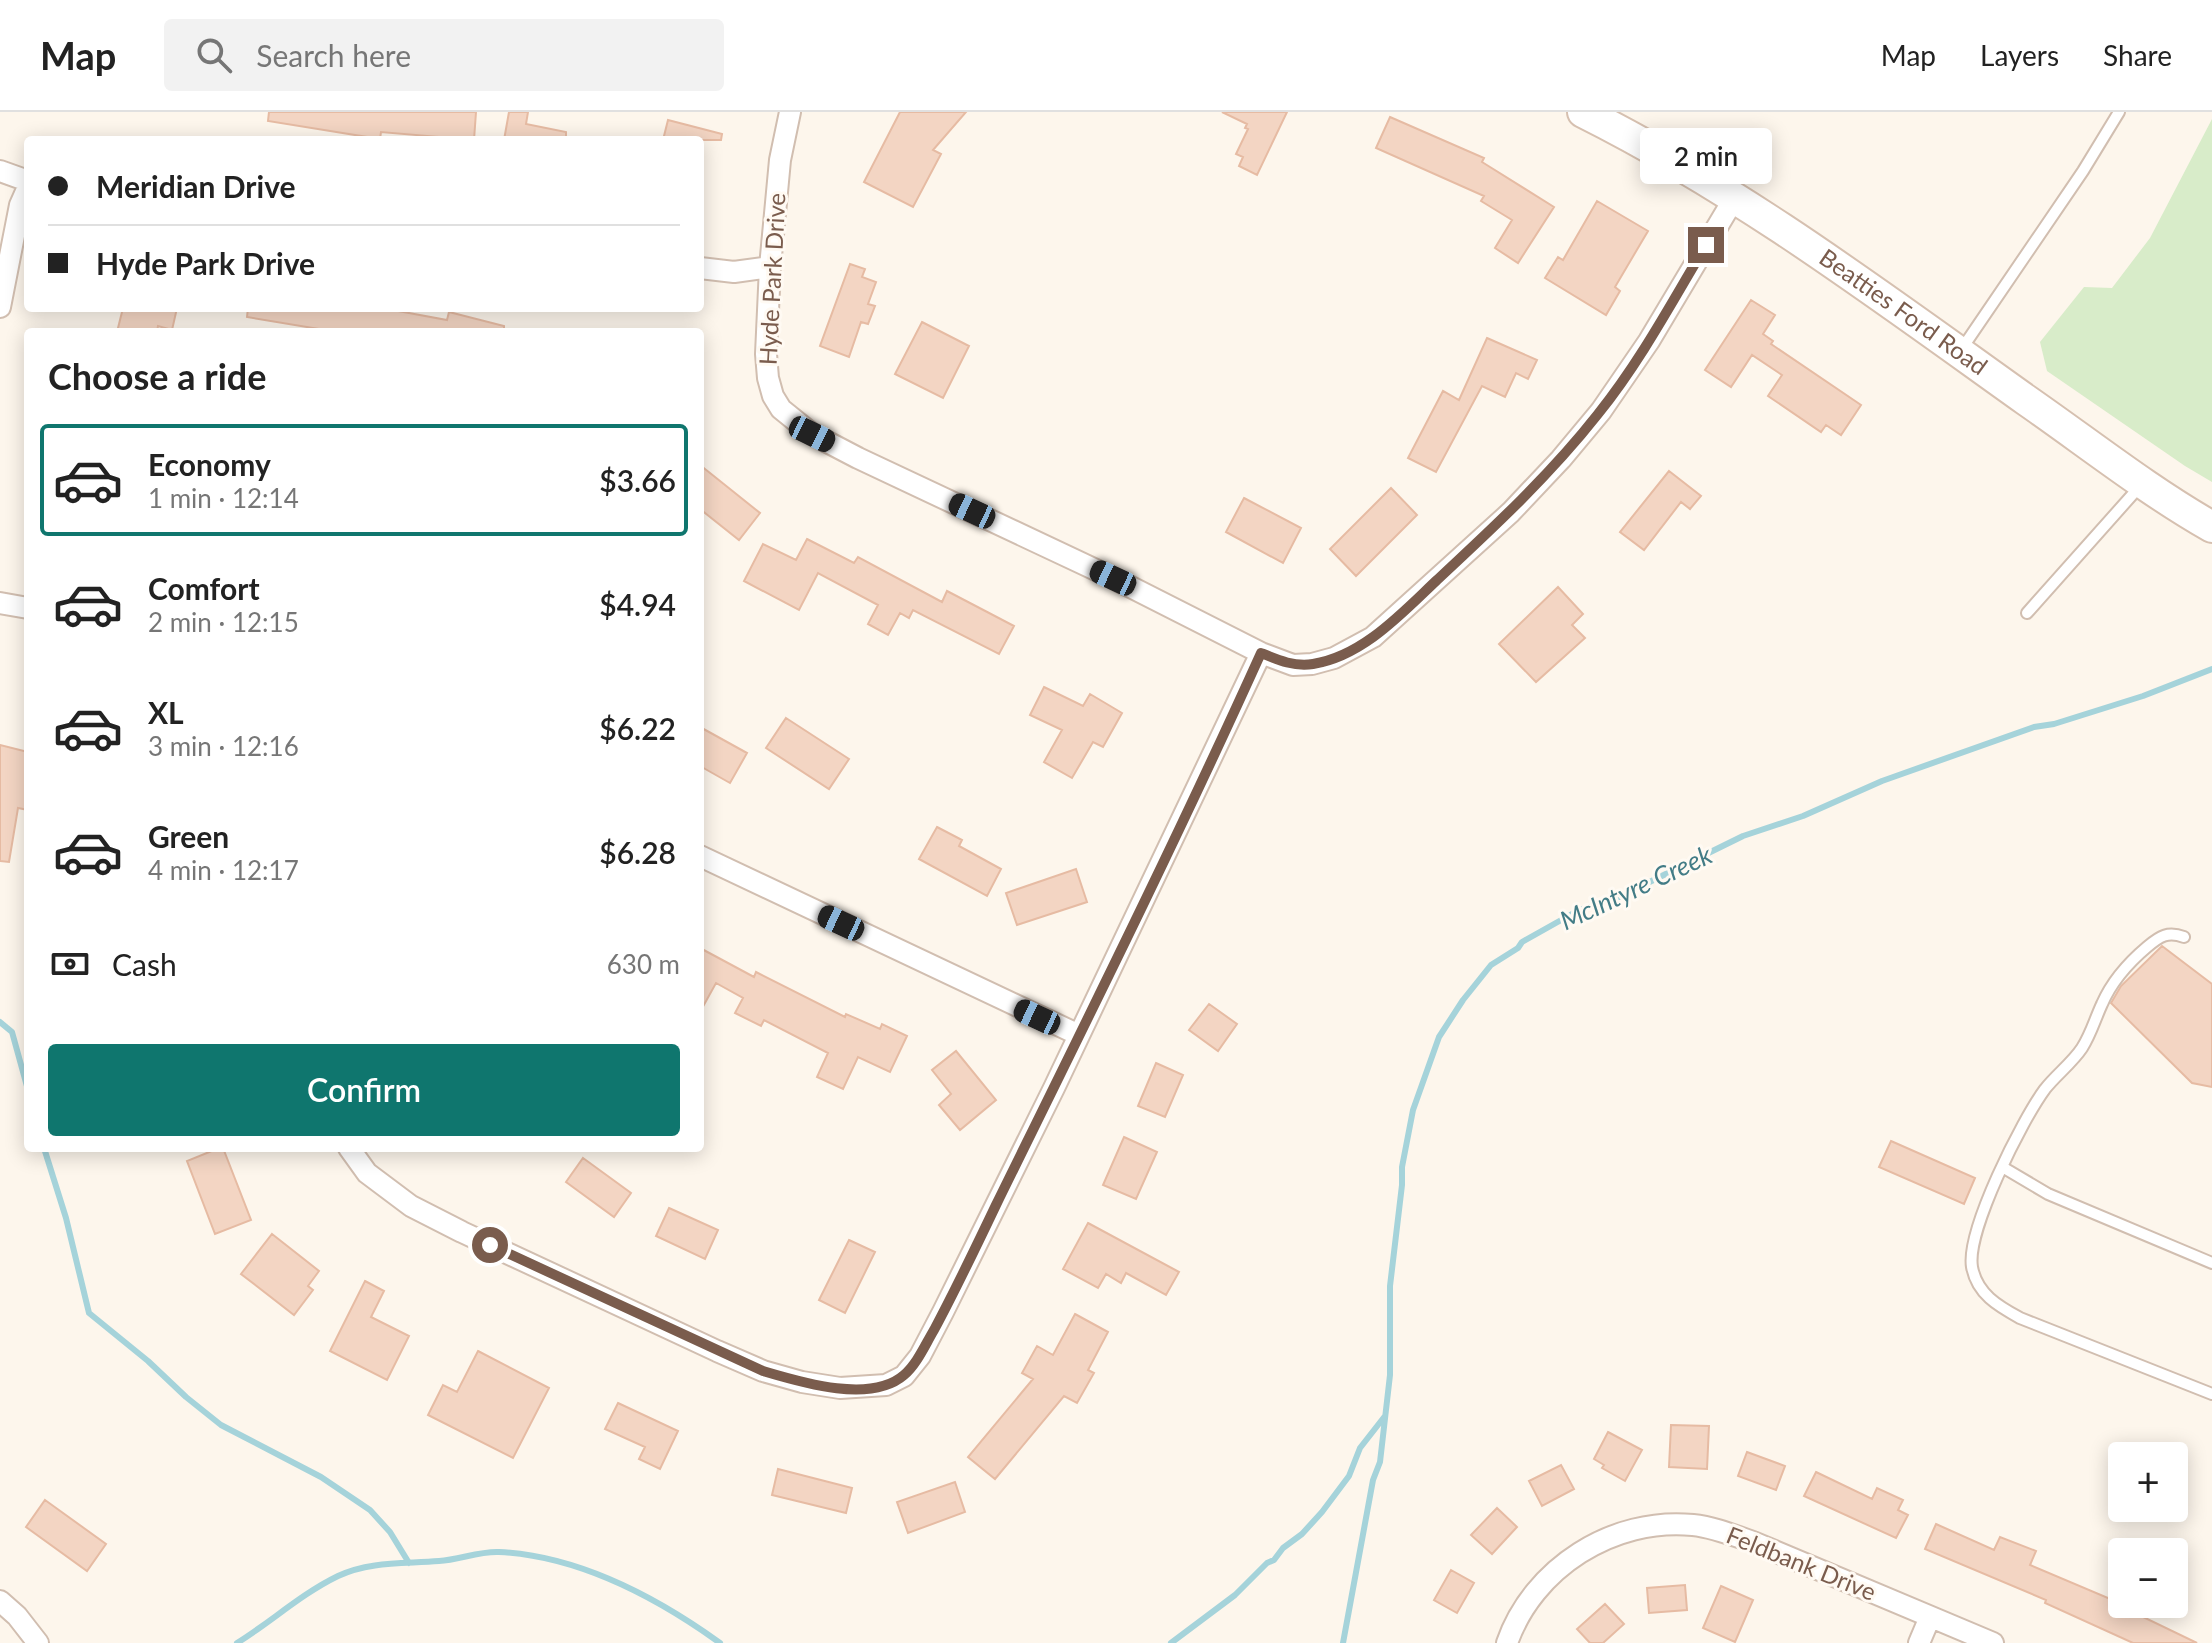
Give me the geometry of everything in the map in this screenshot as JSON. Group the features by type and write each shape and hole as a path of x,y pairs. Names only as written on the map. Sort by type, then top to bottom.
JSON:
{"main road":[{"name":"Beatties Ford Road","path":"1583,112 1735,197 1960,352 2143,484 2212,527"}],"street":[{"name":"Hyde Park Drive","path":"790,112 780,160 766,354 773,396 792,420 858,458 1285,663 1312,664 1351,650 1397,617 1511,512 1601,411 1649,341 1735,197"},
{"path":"0,171 24,180"},
{"path":"0,307 24,196"},
{"path":"704,268 734,272 770,267"},
{"path":"0,603 24,607"},
{"path":"352,1152 367,1173 411,1206 763,1371 840,1388 886,1385 904,1376 920,1356 943,1312 1261,653"},
{"path":"704,858 1079,1035"},
{"name":"Feldbank Drive","path":"1507,1643 1520,1613 1553,1573 1580,1552 1604,1540 1655,1525 1692,1525 1753,1542 1993,1643"},
{"path":"0,1601 17,1616 38,1643"},
{"path":"1919,1643 1930,1617"}],"lane":[{"path":"1960,352 2083,171 2119,112"},
{"path":"2027,613 2143,484"},
{"path":"2184,937 2172,933 2158,937 2131,961 2102,1003 2091,1033 2079,1052 2046,1088 2031,1111 1983,1209 1972,1245 1972,1267 1979,1288 1995,1305 2020,1318 2212,1394"},
{"path":"2004,1168 2048,1194 2212,1263"}],"green space":[{"path":"2212,119 2212,482 2047,371 2040,342 2084,287 2112,288 2150,238"}],"building":[{"path":"269,112 476,112 474,136 381,132 380,136 361,136 268,121"},
{"path":"509,112 528,112 526,124 566,132 566,136 505,136"},
{"path":"900,112 966,112 933,150 941,154 913,207 864,182"},
{"path":"1222,112 1287,112 1257,175 1239,166 1243,157 1236,154 1248,129 1245,128 1247,124"},
{"path":"1390,117 1484,158 1482,162 1554,207 1518,263 1495,248 1512,220 1481,201 1484,196 1376,148"},
{"path":"668,120 722,134 721,140 704,140 704,136 664,136"},
{"path":"1597,201 1648,231 1615,287 1620,291 1606,315 1545,278 1558,257 1563,260"},
{"path":"850,264 865,269 862,277 876,282 868,304 875,306 868,324 861,322 849,357 820,346"},
{"path":"1751,300 1775,315 1763,334 1773,341 1771,344 1861,405 1841,435 1826,425 1821,432 1768,396 1782,375 1752,355 1731,387 1705,370"},
{"path":"122,312 176,312 172,328 118,328"},
{"path":"248,312 404,312 447,320 449,312 504,328 313,328 247,317"},
{"path":"922,322 969,346 943,398 895,374"},
{"path":"1487,338 1537,360 1528,379 1516,373 1505,397 1482,386 1436,472 1408,458 1443,391 1459,400"},
{"path":"704,468 760,513 739,540 704,512"},
{"path":"1669,471 1701,496 1690,509 1681,502 1644,550 1620,532"},
{"path":"1391,488 1417,515 1356,576 1330,549"},
{"path":"1244,498 1301,528 1283,563 1226,532"},
{"path":"807,539 854,563 858,557 942,602 947,591 1014,626 999,654 913,610 909,618 900,613 888,635 868,624 878,605 818,573 799,610 744,581 763,544 796,560"},
{"path":"1558,587 1583,614 1572,625 1585,638 1536,682 1499,644"},
{"path":"1044,687 1083,706 1090,694 1122,713 1103,747 1093,742 1072,778 1044,762 1062,730 1030,715"},
{"path":"786,718 849,759 829,789 766,748"},
{"path":"704,729 747,753 730,783 704,768"},
{"path":"0,745 24,751 24,809 18,808 9,862 0,861"},
{"path":"937,827 962,840 959,846 1001,869 987,896 919,859"},
{"path":"1076,869 1087,902 1017,925 1006,893"},
{"path":"2162,946 2212,984 2212,1087 2192,1083 2111,1003 2121,986"},
{"path":"704,950 754,977 756,972 845,1017 846,1014 880,1029 882,1024 907,1036 890,1072 858,1057 843,1089 817,1077 828,1053 764,1020 761,1026 735,1013 743,998 716,983 704,1005"},
{"path":"1209,1004 1237,1024 1218,1051 1189,1030"},
{"path":"956,1051 996,1100 960,1130 939,1105 951,1094 932,1070"},
{"path":"1156,1063 1183,1075 1165,1117 1138,1106"},
{"path":"1124,1137 1157,1152 1136,1199 1103,1185"},
{"path":"1891,1141 1975,1178 1964,1204 1879,1167"},
{"path":"209,1152 225,1152 251,1220 215,1234 187,1161"},
{"path":"583,1158 631,1193 614,1217 566,1182"},
{"path":"669,1208 718,1230 705,1259 656,1236"},
{"path":"1088,1223 1179,1272 1166,1295 1126,1273 1121,1283 1106,1274 1098,1288 1063,1269"},
{"path":"272,1234 319,1271 308,1286 313,1290 294,1315 241,1274"},
{"path":"849,1240 875,1252 845,1313 819,1300"},
{"path":"365,1281 384,1291 371,1317 409,1336 387,1380 330,1351"},
{"path":"1075,1314 1108,1332 1088,1370 1094,1373 1077,1403 1064,1396 995,1479 968,1457 1033,1379 1022,1373 1037,1346 1053,1355"},
{"path":"478,1351 549,1388 513,1458 428,1415 443,1385 457,1392"},
{"path":"618,1403 678,1431 660,1469 639,1459 645,1447 605,1429"},
{"path":"1671,1425 1709,1426 1707,1469 1669,1467"},
{"path":"1608,1432 1642,1450 1625,1481 1602,1468 1604,1465 1594,1459"},
{"path":"1747,1452 1785,1466 1776,1490 1738,1476"},
{"path":"1561,1465 1574,1489 1542,1506 1529,1481"},
{"path":"778,1469 852,1488 846,1513 772,1495"},
{"path":"1816,1472 1872,1499 1877,1488 1903,1500 1898,1510 1908,1515 1896,1538 1804,1496"},
{"path":"955,1482 965,1512 908,1533 897,1502"},
{"path":"45,1500 106,1544 87,1571 26,1527"},
{"path":"1497,1508 1517,1527 1492,1554 1471,1535"},
{"path":"1936,1524 1994,1550 2000,1537 2036,1551 2030,1565 2108,1598 2108,1618 2145,1618 2197,1643 2133,1643 2045,1603 2046,1600 1925,1549"},
{"path":"1451,1570 1474,1583 1457,1613 1434,1600"},
{"path":"1685,1585 1687,1610 1649,1613 1647,1588"},
{"path":"1721,1586 1753,1600 1735,1642 1703,1628"},
{"path":"1605,1604 1624,1624 1603,1643 1590,1643 1577,1629"}],"waterway":[{"name":"McIntyre Creek","path":"1343,1643 1373,1480 1380,1462 1390,1375 1390,1286 1402,1167 1413,1110 1439,1037 1491,965 1518,948 1522,942 1579,910 1615,899 1743,836 1803,816 1882,781 2034,727 2054,724 2143,696 2212,669"},
{"path":"0,1022 12,1032 24,1076"},
{"path":"45,1152 66,1218 89,1313 221,1425 321,1477 370,1510 390,1532 409,1563"},
{"name":"McIntyre Creek","path":"1171,1643 1235,1595 1283,1548 1302,1534 1349,1476 1360,1448 1385,1416"},
{"name":"McIntyre Creek","path":"237,1643 311,1591 350,1571 375,1565 446,1560 499,1552 529,1555 587,1570 643,1595 720,1643"}],"route":[{"path":"490,1245 763,1371 802,1382 863,1389 886,1385 904,1376 920,1356 943,1312 1054,1088 1261,653 1293,665 1312,664 1351,650 1397,617 1511,512 1601,411 1649,341 1706,245"}]}
